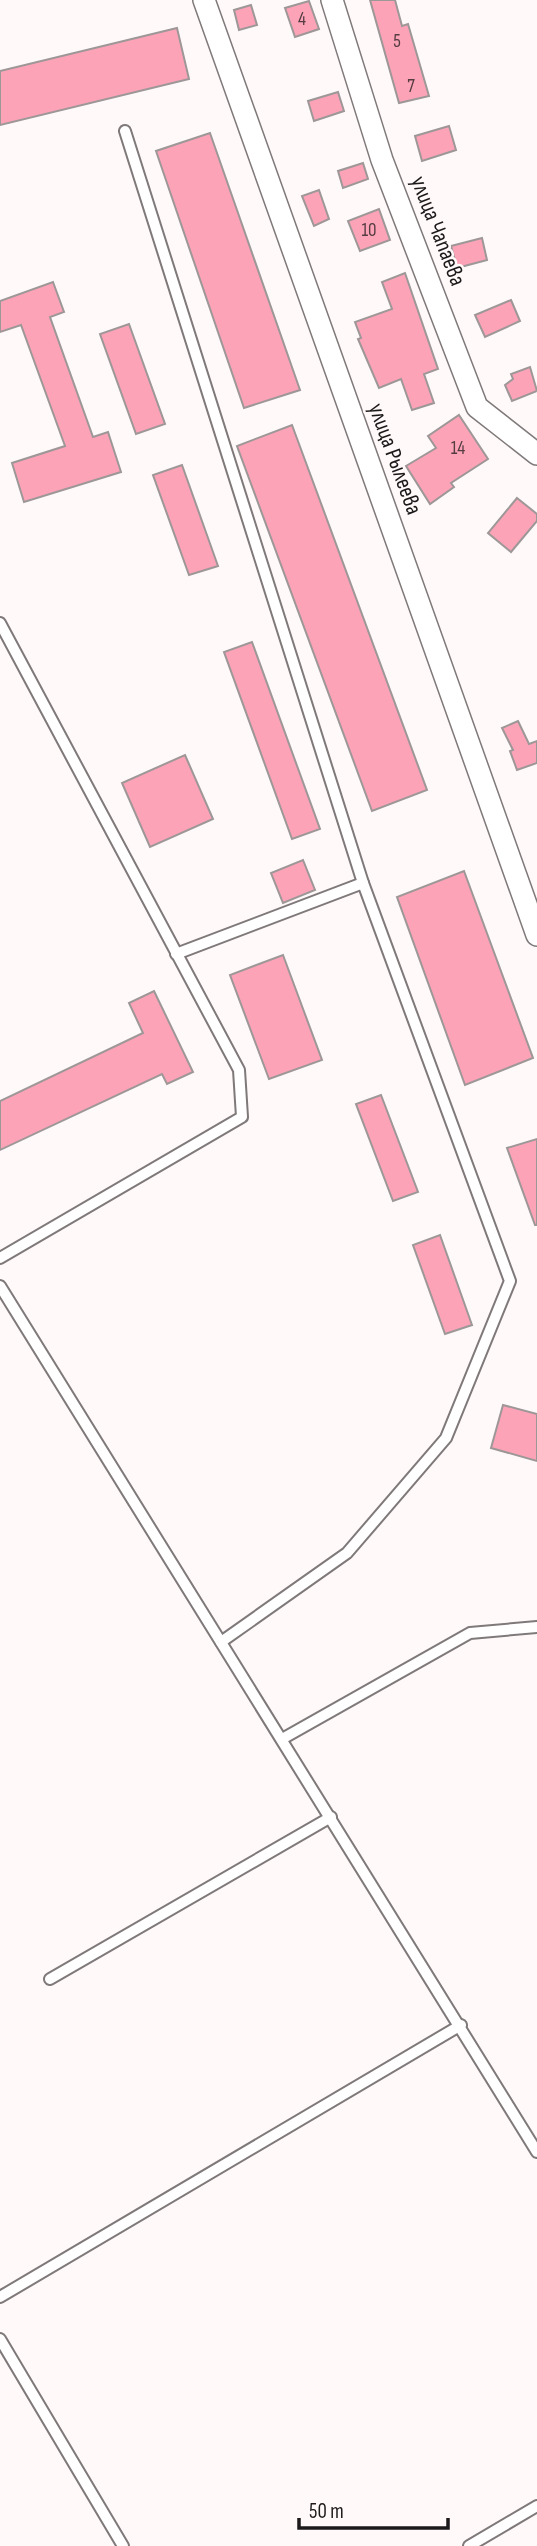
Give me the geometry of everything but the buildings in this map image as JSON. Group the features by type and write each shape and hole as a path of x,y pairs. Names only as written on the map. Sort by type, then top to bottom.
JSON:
{"street":[{"name":"улица Рылеева","path":"204,0 537,935"},
{"name":"улица Чапаева","path":"332,0 382,160 477,407 537,454"}],"lane":[{"path":"125,131 363,883 510,1281 446,1438 346,1553 221,1642"},
{"path":"0,623 239,1070 242,1117 0,1258"},
{"path":"176,954 363,883"},
{"path":"0,1286 461,2025 537,2152"},
{"path":"282,1739 470,1633 537,1627"},
{"path":"50,1979 331,1817"},
{"path":"0,2297 461,2025"},
{"path":"0,2339 123,2546"},
{"path":"469,2546 537,2506"}]}
